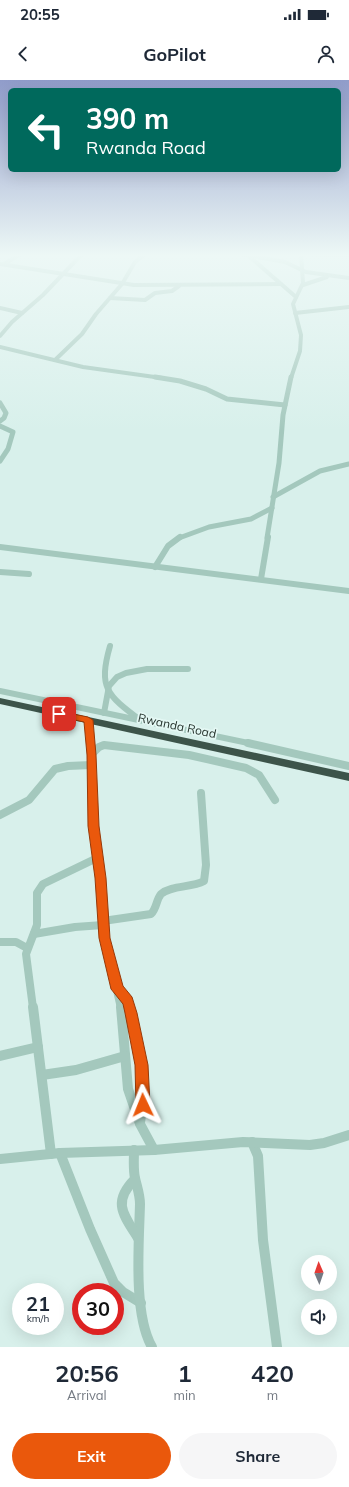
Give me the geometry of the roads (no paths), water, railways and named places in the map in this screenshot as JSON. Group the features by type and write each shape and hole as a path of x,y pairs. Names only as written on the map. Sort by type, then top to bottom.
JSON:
{"highway":[{"name":"Rwanda Road","path":"0,701 295,764 349,778"}],"street":[{"path":"0,336 22,313"},
{"path":"56,360 71,346 98,313"},
{"path":"262,579 279,463 285,405 290,380 300,351 301,335 295,313"},
{"path":"0,327 7,329"},
{"path":"0,354 2,348 83,367 180,381 214,392 227,399 285,405"},
{"path":"0,403 6,413 4,418 0,421"},
{"path":"0,426 13,432 8,449 0,461"},
{"path":"273,497 320,471 349,464"},
{"path":"155,567 168,546 182,536 209,527 251,519 272,508"},
{"path":"0,547 349,591"},
{"path":"0,572 30,574"},
{"path":"110,646 103,673 104,683 108,690 124,708 141,721"},
{"path":"104,713 103,706 110,684 118,677 130,672 146,670 188,669"},
{"path":"0,691 303,754 349,766"},
{"path":"88,720 92,754 91,765 94,826 97,858 101,878 103,923 106,946 117,989 123,1025 128,1088 140,1124 154,1150"},
{"path":"92,754 99,747 104,745 183,754 232,764 255,771 275,800"},
{"path":"0,815 29,800 55,769 68,766 91,765"},
{"path":"34,934 151,914 155,909 158,898 162,894 167,891 191,888 204,881 206,866 201,793"},
{"path":"97,858 43,884 37,889 35,895 38,924 27,948 30,1000 55,1154 114,1283 123,1292 141,1303"},
{"path":"0,942 16,942 27,948"},
{"path":"117,989 128,1001 141,1065 143,1105 140,1124"},
{"path":"0,1056 38,1047"},
{"path":"42,1075 86,1067 125,1056"},
{"path":"0,1159 55,1154 154,1150 252,1142 266,1144 310,1145 324,1143 349,1135"},
{"path":"252,1142 258,1156 263,1240 277,1347"},
{"path":"258,1156 266,1144"},
{"path":"134,1150 135,1179 138,1184 139,1196 138,1238 142,1318 147,1338 152,1347"},
{"path":"135,1179 125,1187 120,1198 120,1206 122,1214 138,1238"}]}
